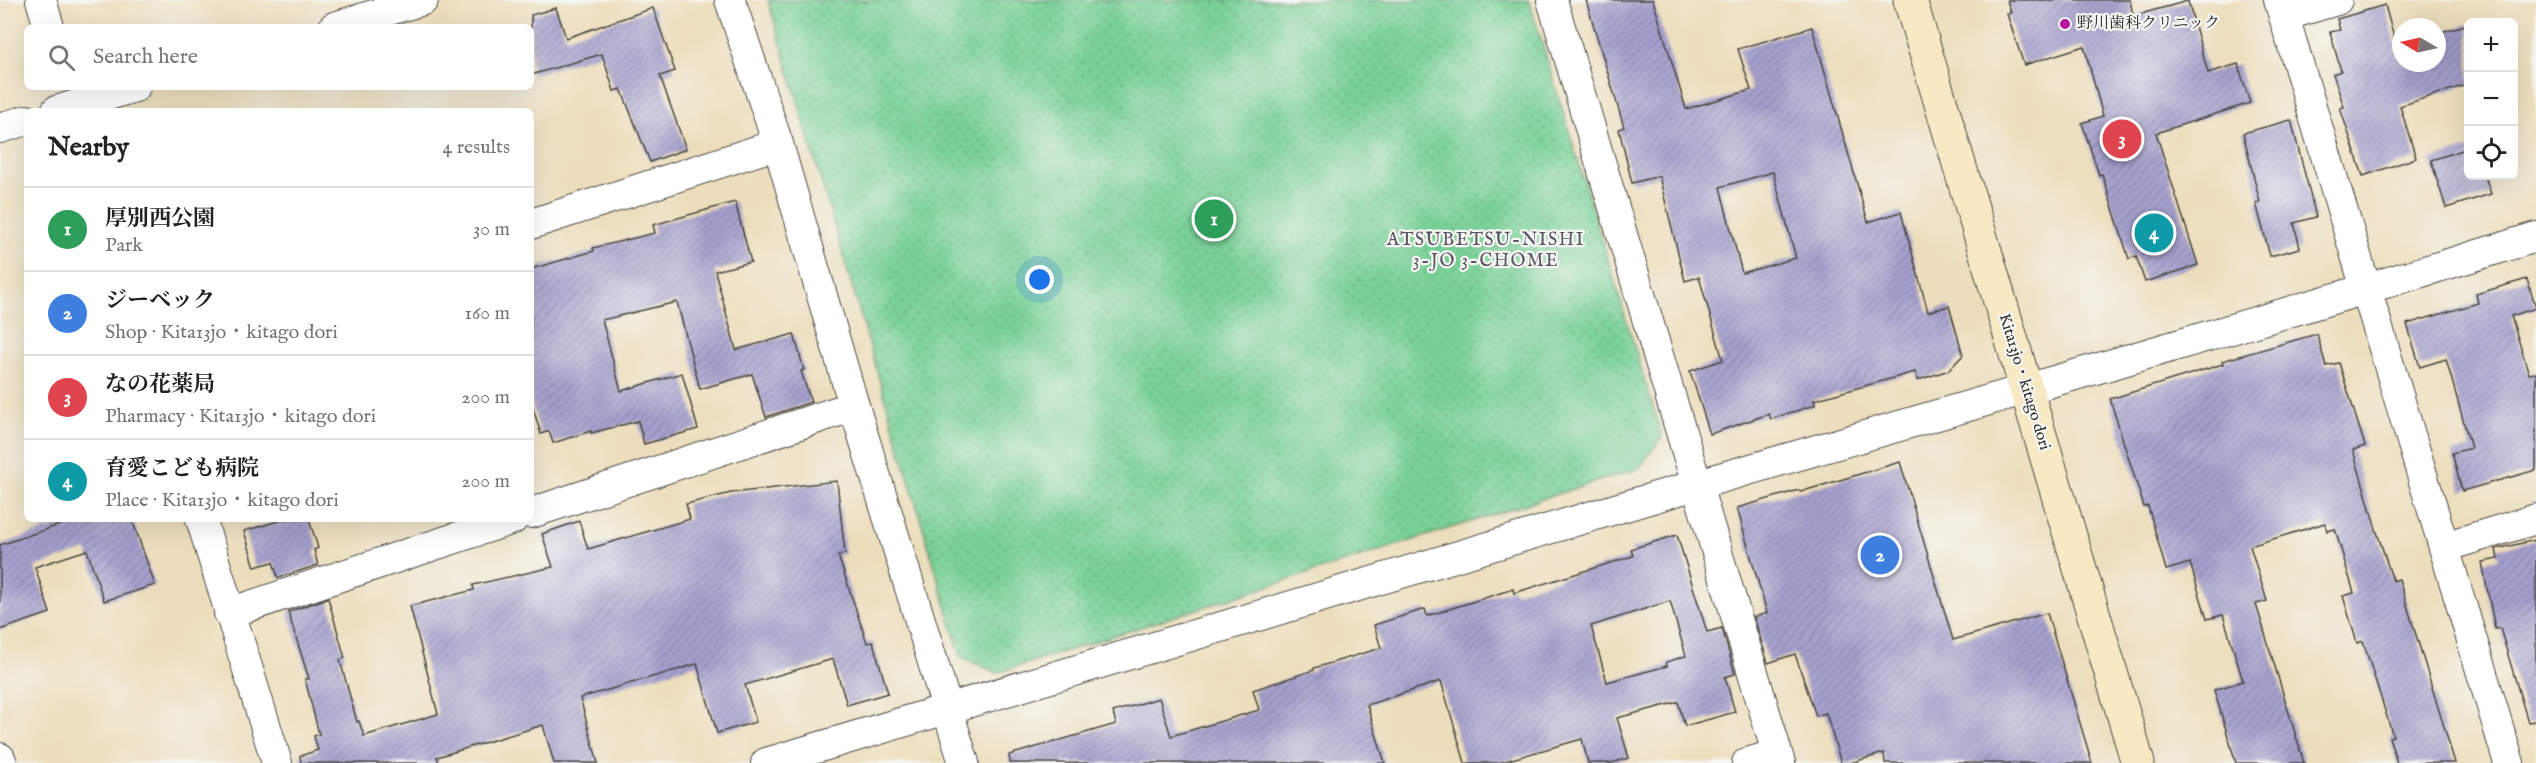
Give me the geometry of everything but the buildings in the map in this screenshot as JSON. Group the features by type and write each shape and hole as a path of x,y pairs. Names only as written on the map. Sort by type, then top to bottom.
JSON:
{"main road":[{"name":"Kita13jo・kitago dori","path":"1910,0 2138,763"}],"street":[{"path":"41,0 49,24"},
{"path":"344,24 423,0"},
{"path":"730,0 778,144 854,406 964,763"},
{"path":"1552,0 1779,758 1747,763"},
{"path":"2337,0 2281,8 2509,763"},
{"path":"68,104 123,90"},
{"path":"0,128 24,121"},
{"path":"534,223 778,144"},
{"path":"766,763 1698,484 2026,391 2366,290 2536,237"},
{"path":"534,512 854,406"},
{"path":"2444,547 2536,519"},
{"path":"202,522 277,763"},
{"path":"229,613 504,522"},
{"path":"0,758 2,763"}],"green space":[{"path":"768,0 1529,0 1662,437 1639,468 997,673 961,657"}],"place":[{"name":"野川歯科クリニック","path":"2065,24"},
{"name":"なの花薬局","path":"2122,139"},
{"name":"厚別西公園","path":"1214,219"},
{"name":"育愛こども病院","path":"2154,233"},
{"name":"ジーベック","path":"1880,555"}],"district":[{"name":"ATSUBETSU-NISHI 3-JO 3-CHOME","path":"1486,250"}]}
